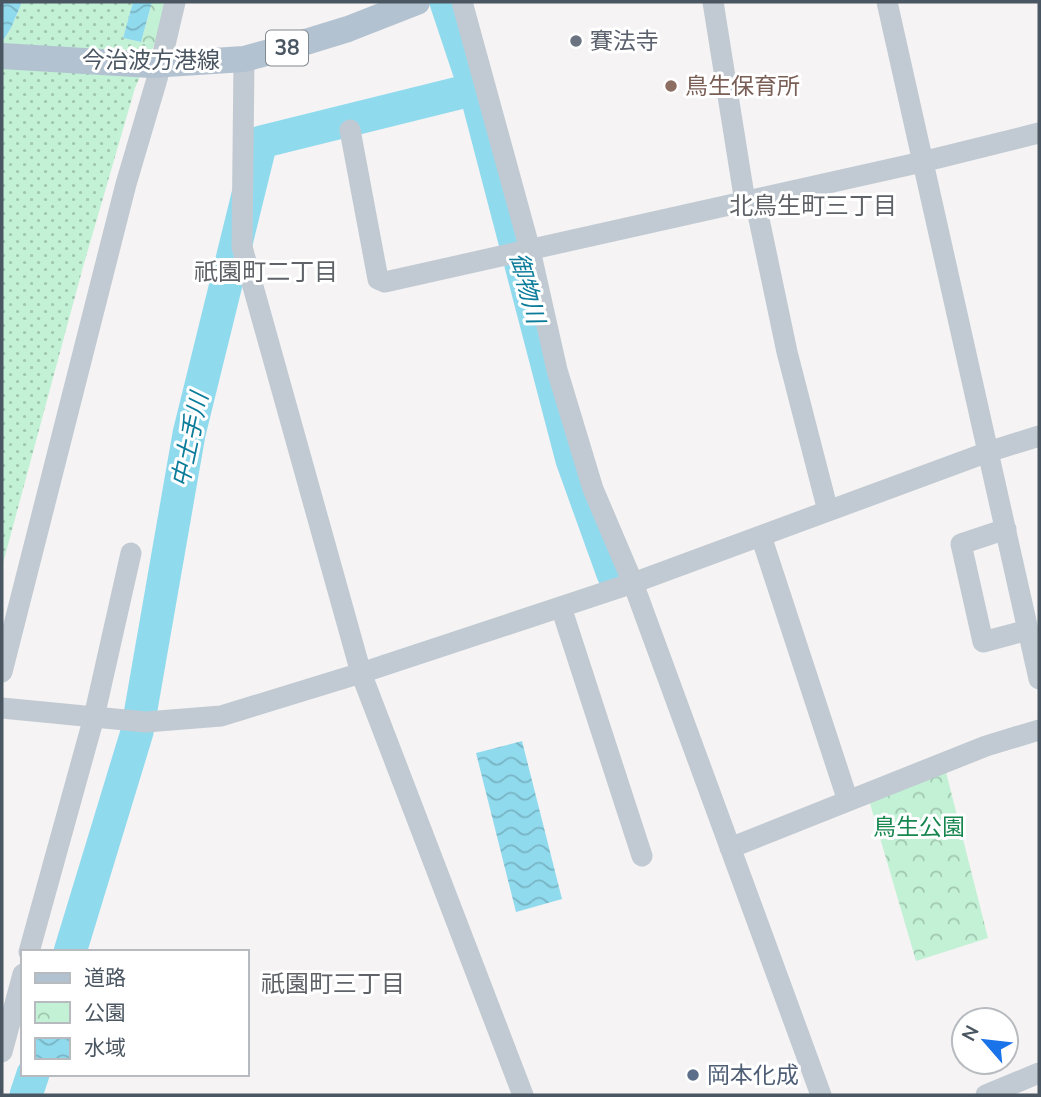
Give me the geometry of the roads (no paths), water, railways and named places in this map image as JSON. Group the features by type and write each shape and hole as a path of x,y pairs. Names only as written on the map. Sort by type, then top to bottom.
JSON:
{"main road":[{"name":"今治波方港線","path":"2,56 155,65 244,59 348,29 417,2"}],"street":[{"path":"2,672 155,65 175,2"},
{"path":"462,2 530,250 557,370 593,489 633,583 821,1095"},
{"path":"713,2 750,201 828,511"},
{"path":"887,2 1039,680"},
{"path":"244,59 242,247 360,673 523,1095"},
{"path":"350,130 378,279 385,282 922,162 1039,133"},
{"path":"2,708 146,722 221,716 633,583 988,452 1039,436"},
{"path":"1006,528 961,544 983,642 1028,630"},
{"path":"761,536 848,801"},
{"path":"30,950 95,717 131,552"},
{"path":"561,607 642,856"},
{"path":"730,848 986,746 1039,730"},
{"path":"2,1052 21,981"},
{"path":"986,1095 1039,1073"}],"water":[{"path":"2,2 22,2 2,42"},
{"path":"133,2 152,2 141,42 123,38"},
{"path":"522,741 562,899 516,912 476,753"}],"waterway":[{"name":"御物川","path":"446,2 475,89 572,460 613,574"},
{"name":"中土手川","path":"71,950 137,732 189,434 261,142 475,89"},
{"name":"中土手川","path":"26,1095 32,1076"}],"place":[{"name":"賽法寺","path":"576,41"},
{"name":"鳥生保育所","path":"671,86"},
{"name":"岡本化成","path":"693,1075"}],"district":[{"name":"北鳥生町三丁目","path":"813,206"},
{"name":"祇園町二丁目","path":"266,272"},
{"name":"祇園町三丁目","path":"333,984"}],"park label":[{"name":"鳥生公園","path":"919,827"}]}
